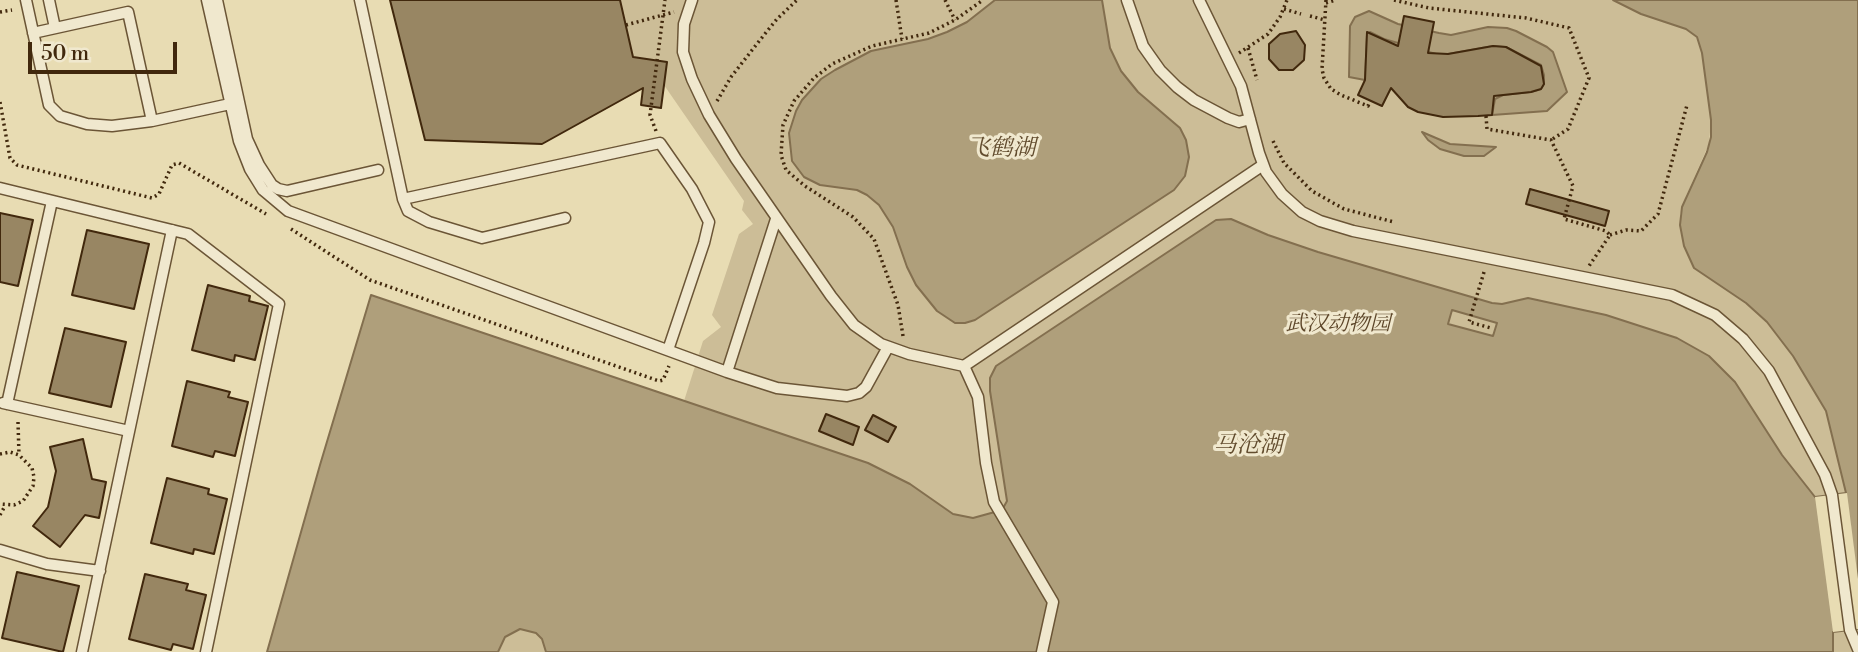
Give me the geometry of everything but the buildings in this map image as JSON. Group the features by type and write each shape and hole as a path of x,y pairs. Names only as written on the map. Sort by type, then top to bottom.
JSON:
{"lane":[{"path":"26,0 49,105 54,113 87,124 112,126 152,121 230,104"},
{"path":"49,0 55,28"},
{"path":"360,0 408,211 421,219 482,238 565,218"},
{"path":"1127,0 1143,46 1177,88 1220,115 1240,122 1250,119"},
{"path":"1199,0 1241,86 1263,164 1271,180 1302,212 1321,221 1379,237 1672,295 1700,307 1725,323 1758,355 1825,475 1832,495 1850,630 1858,649"},
{"path":"214,1 230,104 239,141 250,169 263,190 295,215 727,372 785,390 853,395 863,391 888,348"},
{"path":"214,1 247,139 267,180 286,191"},
{"path":"690,4 684,24 683,52 709,115 776,219 842,311 861,332 888,348 964,366 1263,164"},
{"path":"33,33 128,12 152,121"},
{"path":"403,198 660,142 692,189 709,222 671,351"},
{"path":"263,190 286,191 378,170"},
{"path":"0,188 188,234 276,301 279,308 206,652"},
{"path":"52,201 8,404 129,431"},
{"path":"727,372 776,219"},
{"path":"82,652 172,230"},
{"path":"964,366 978,397 992,495 998,511 1053,602 1042,652"},
{"path":"0,550 47,564 100,571"}],"path":[{"path":"660,142 650,115 665,0"},
{"path":"709,115 731,77 776,19 797,0"},
{"path":"896,0 902,39"},
{"path":"945,0 955,20"},
{"path":"903,352 898,305 874,239 853,217 795,179 786,170 781,155 786,116 794,100 814,78 832,64 872,46 929,33 955,20 983,0"},
{"path":"1228,59 1268,34 1287,0"},
{"path":"1336,0 1326,1 1322,69 1326,83 1341,95 1368,106 1370,101"},
{"path":"1394,0 1429,8 1526,18 1569,28 1589,78 1568,130 1551,140 1487,129 1486,116"},
{"path":"626,24 663,15 690,4"},
{"path":"1284,9 1301,14"},
{"path":"1310,16 1325,20"},
{"path":"1248,48 1259,91"},
{"path":"0,103 10,158 17,165 152,198 159,194 172,165 179,163 270,217"},
{"path":"1587,277 1592,259 1610,235 1626,230 1641,231 1658,214 1687,105"},
{"path":"1271,138 1284,163 1312,191 1344,209 1404,224"},
{"path":"1551,140 1573,186 1564,219 1606,231 1610,235"},
{"path":"281,223 370,280 659,381 663,380 671,351"},
{"path":"1488,259 1469,322 1490,328"},
{"path":"8,404 19,455"},
{"path":"0,454 10,452 19,455 32,468 33,486 23,501 2,505 0,515"}],"green space":[{"name":"武汉动物园","path":"390,0 1613,0 1641,14 1686,29 1697,37 1702,53 1711,120 1709,144 1680,215 1694,268 1746,303 1767,322 1793,356 1826,411 1847,493 1858,579 1858,652 995,652 988,514 973,518 958,517 888,472 868,463 684,401 703,341 721,327 712,315 739,234 753,224 742,210 744,201 664,85 667,62 647,59 643,89 542,144 425,140"},
{"path":"520,629 536,633 542,639 546,652 498,652 505,637"}],"water":[{"name":"飞鹤湖","path":"995,0 1102,0 1110,48 1121,71 1138,92 1180,128 1186,140 1189,157 1185,176 1174,190 975,320 955,323 937,311 916,285 893,227 879,205 857,190 820,185 804,177 792,161 789,133 802,100 821,79 871,51 928,39 947,32 967,22"},
{"name":"马沧湖","path":"1613,0 1858,0 1858,629 1833,632 1833,652 546,652 542,639 536,633 520,629 505,637 498,652 267,652 371,295 868,463 910,484 953,514 973,518 1002,510 1007,501 990,391 990,378 996,366 1216,220 1231,219 1318,252 1492,303 1502,304 1528,298 1606,315 1677,338 1709,356 1735,382 1782,455 1815,497 1846,493 1826,411 1793,356 1767,322 1746,303 1694,268 1684,246 1680,225 1682,207 1711,137 1702,53 1697,37 1686,29 1641,14","holes":["1452,310 1497,323 1493,336 1448,324"]},
{"path":"1369,11 1398,24 1451,35 1488,27 1516,31 1553,52 1567,92 1547,111 1492,115 1495,99 1503,95 1541,89 1544,75 1541,65 1506,47 1493,46 1436,54 1384,39 1370,32 1367,35 1365,80 1349,77 1350,26 1355,17"},
{"path":"1422,132 1450,144 1496,147 1484,156 1464,156 1440,149"}],"pier":[{"path":"1847,493 1858,579 1858,629 1833,632 1815,497"}]}
